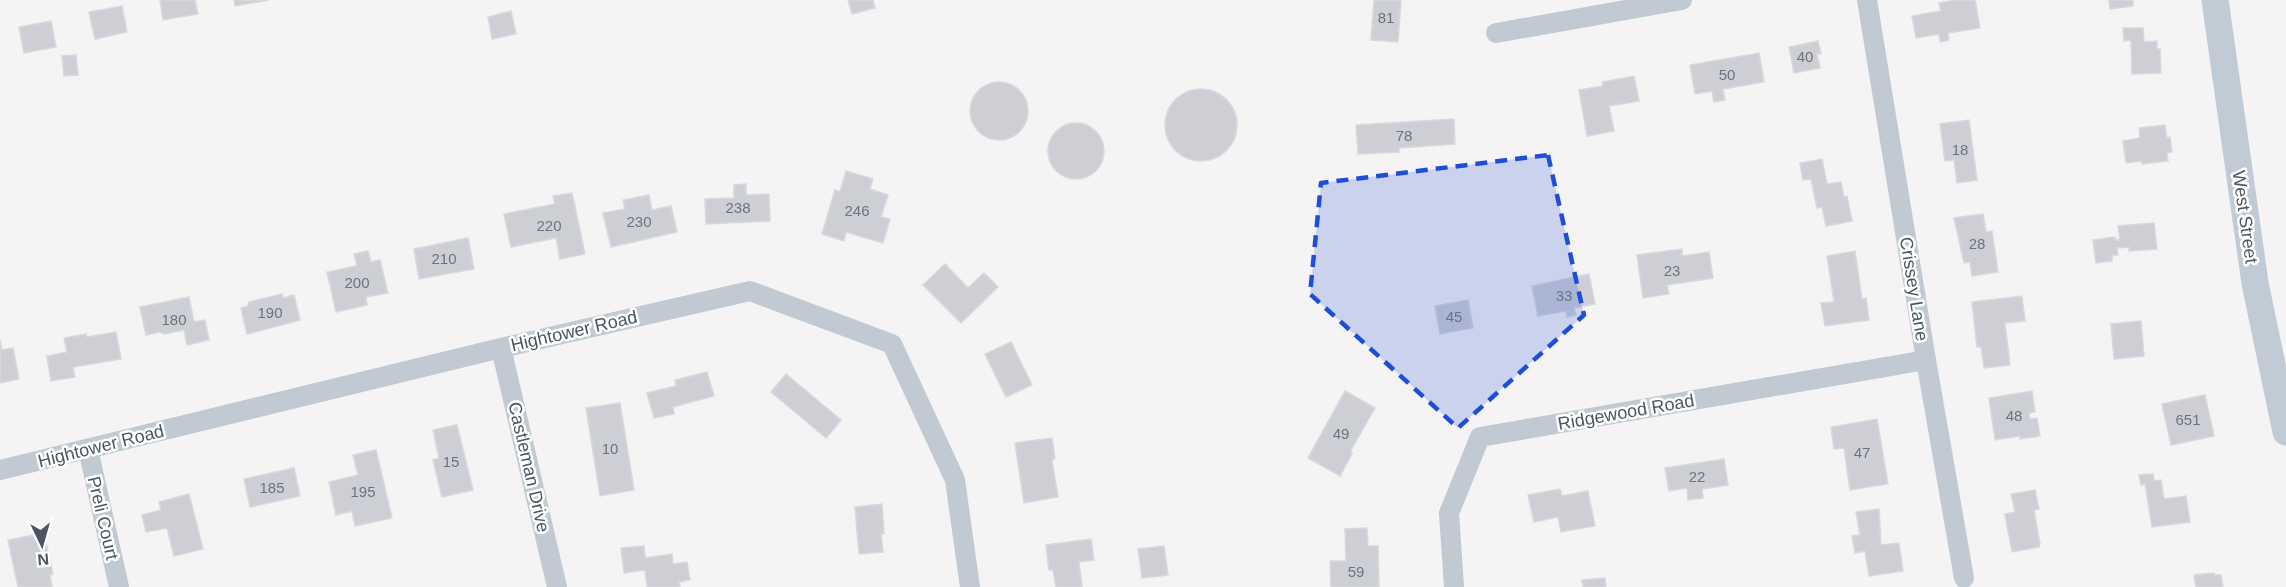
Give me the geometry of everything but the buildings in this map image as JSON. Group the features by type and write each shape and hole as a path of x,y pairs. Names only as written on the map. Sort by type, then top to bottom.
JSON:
{"main road":[{"name":"West Street","path":"2215,0 2255,283 2286,432"}],"street":[{"path":"1496,33 1682,0"},
{"name":"Crissey Lane","path":"1867,0 1964,578"},
{"name":"Hightower Road","path":"0,470 501,348 750,291 892,344 955,480 970,587"},
{"name":"Castleman Drive","path":"501,348 557,587"},
{"name":"Ridgewood Road","path":"1454,587 1449,513 1480,437 1926,360"},
{"name":"Preli Court","path":"88,449 119,587"}],"highlighted area":[{"path":"1548,155 1584,315 1458,428 1310,294 1321,183"}]}
